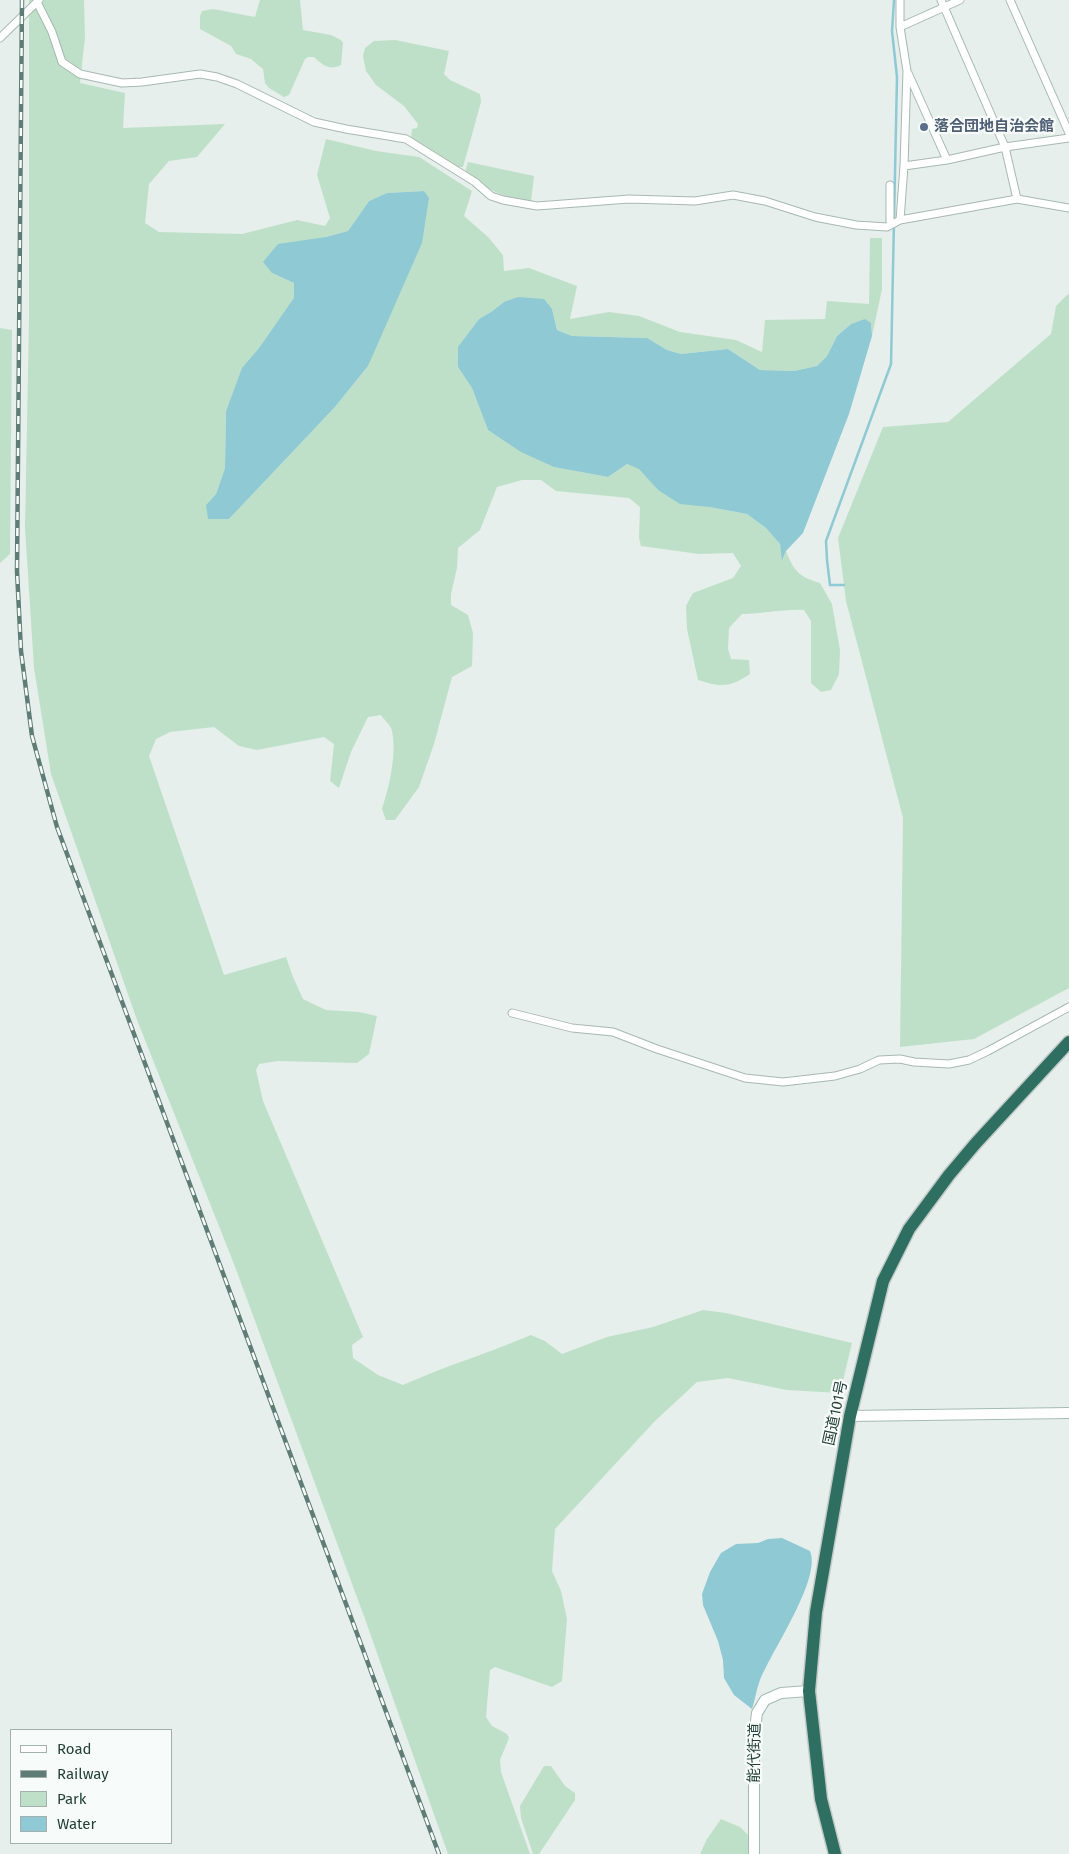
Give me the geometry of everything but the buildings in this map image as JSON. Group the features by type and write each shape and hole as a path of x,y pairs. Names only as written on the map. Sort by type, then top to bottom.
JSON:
{"highway":[{"name":"国道101号","path":"835,1854 821,1799 809,1691 816,1612 850,1416 883,1282 910,1229 950,1175 976,1143 1069,1042"}],"street":[{"path":"900,0 900,27 907,71 900,220"},
{"path":"900,27 943,3 960,0"},
{"path":"1010,0 1069,133"},
{"path":"0,38 38,1 52,32 62,62 80,74 122,83 200,74 217,77 237,84 314,122 406,139 475,182 491,196 502,200 537,206 629,200 695,201 733,195 765,201 815,218 856,225 888,227 900,220 1017,199 1069,208"},
{"path":"943,3 1005,147 1017,199"},
{"path":"907,71 947,160"},
{"path":"904,166 947,160 1005,147 1069,138"},
{"path":"890,185 890,225"},
{"path":"512,1013 572,1028 613,1032 745,1078 783,1082 835,1076 860,1069 879,1060 900,1058 914,1062 949,1064 969,1060 988,1052 1069,1007"},
{"path":"850,1416 1069,1413"},
{"name":"能代街道","path":"754,1854 754,1736 756,1713 765,1700 781,1693 809,1691"}],"green space":[{"path":"29,0 84,0 85,37 80,83 125,93 123,128 225,124 197,157 169,161 149,184 145,223 159,232 242,234 297,220 325,226 330,218 317,175 326,139 376,151 419,157 472,191 464,216 488,237 503,255 504,271 529,268 577,286 570,319 609,312 639,316 680,332 736,340 762,352 765,320 825,319 827,301 869,304 870,238 882,238 882,289 872,336 871,323 865,320 851,324 837,336 827,356 817,366 794,371 760,370 728,349 681,354 667,350 646,338 572,336 557,330 552,309 504,302 479,319 458,348 458,367 472,388 488,430 555,467 608,477 627,464 639,468 658,490 709,507 747,514 766,528 780,544 783,560 786,551 798,573 820,583 832,604 840,650 839,674 831,690 821,692 811,683 811,621 804,610 742,614 729,628 728,649 731,659 749,660 750,674 736,682 725,685 698,680 687,629 686,606 693,593 733,578 741,566 733,553 699,554 641,546 639,538 640,507 629,498 556,491 541,480 522,480 497,487 480,530 458,548 451,605 468,615 473,633 472,666 452,677 434,744 419,787 395,820 386,820 382,809 390,781 394,750 391,729 381,715 368,717 351,752 339,788 330,781 334,744 324,737 257,750 239,746 214,727 170,732 156,739 149,756 224,975 286,957 303,999 326,1010 359,1012 377,1016 369,1054 357,1063 278,1061 259,1064 256,1070 263,1101 363,1337 352,1345 353,1358 378,1375 403,1385 531,1335 545,1341 562,1354 607,1337 653,1327 703,1310 726,1313 852,1343 840,1393 787,1390 728,1378 697,1382 655,1421 555,1529 552,1571 561,1591 567,1619 562,1681 552,1687 495,1667 490,1670 486,1717 492,1726 507,1734 509,1738 500,1760 501,1772 530,1854 448,1854 365,1619 234,1264 137,1020 51,774 34,668 25,528 29,320","holes":["424,191 368,366 335,407 229,519 206,505 216,494 225,468 226,411 242,369 295,298 294,283 272,273 326,237 348,231 369,201 387,193"]},
{"path":"260,0 300,0 303,30 331,35 341,40 343,43 341,65 330,67 323,65 314,57 308,57 305,59 289,95 284,97 269,88 265,83 263,69 251,59 236,54 231,46 200,29 202,11 213,9 255,17"},
{"path":"395,40 449,51 444,74 450,80 480,94 481,102 463,167 456,167 411,138 412,129 417,128 418,124 404,106 376,85 366,71 363,56 365,48 374,41"},
{"path":"468,162 534,176 531,202 496,192 481,183 465,172"},
{"path":"1069,293 1069,988 974,1039 900,1047 903,818 846,601 838,538 883,427 948,422 1051,334 1056,306"},
{"path":"0,328 12,330 10,554 0,563"},
{"path":"544,1766 551,1766 565,1786 575,1793 575,1800 539,1854 533,1854 521,1818 520,1806"},
{"path":"721,1819 740,1827 748,1835 750,1854 700,1854 707,1839"}],"water":[{"path":"424,191 429,198 422,243 368,366 335,407 229,519 208,519 206,505 216,494 225,468 226,411 242,368 259,348 294,298 294,283 272,273 263,262 278,244 326,237 348,231 369,201 387,193"},
{"path":"518,297 544,299 552,309 557,330 572,336 647,338 667,350 681,354 728,349 760,370 794,371 817,366 827,356 837,336 851,324 865,319 871,323 872,336 849,414 803,533 786,551 782,561 780,544 766,528 747,514 680,504 658,490 639,469 627,464 608,477 554,467 521,452 488,430 472,388 458,367 458,347 479,319 504,302"},
{"path":"782,1538 810,1551 812,1564 802,1598 765,1670 758,1686 752,1709 734,1695 724,1678 723,1660 718,1641 703,1605 702,1594 710,1572 721,1553 736,1544 758,1543 768,1539"}],"waterway":[{"path":"844,585 830,585 826,541 891,364 897,77 892,31 894,0"}],"railway":[{"path":"22,0 17,571 21,651 32,736 57,827 439,1854"}],"place":[{"name":"落合団地自治会館","path":"924,127"}]}
